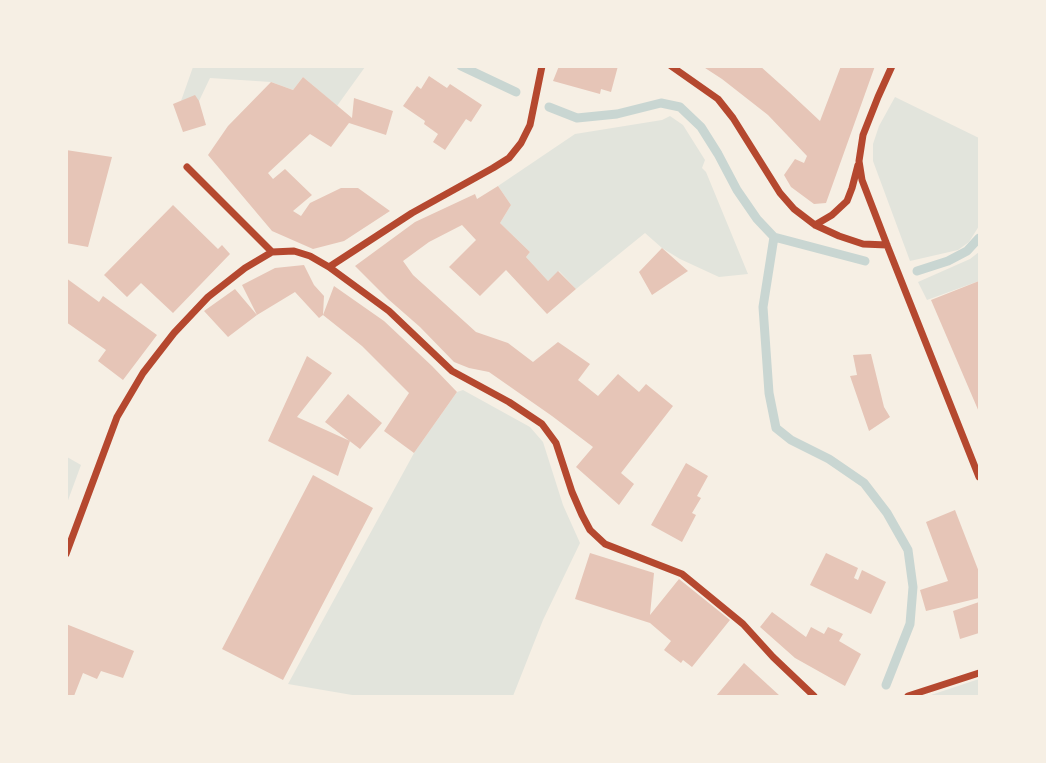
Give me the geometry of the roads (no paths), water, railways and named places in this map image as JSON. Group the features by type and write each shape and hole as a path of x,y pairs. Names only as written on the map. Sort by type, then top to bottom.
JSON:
{"street":[{"path":"329,267 412,213 509,158 530,125 542,66"},
{"path":"671,66 718,99 733,118 780,194 794,209 815,225 839,236 863,244 887,245"},
{"path":"815,225 832,215 847,201 859,161 863,135 892,66"},
{"path":"859,161 862,180 979,477"},
{"path":"187,167 272,252"},
{"path":"66,554 117,417 143,373 174,333 208,297 245,268 272,252 294,251 310,256 329,267 389,311 452,371 509,402 542,424 556,443 572,492 590,530 606,544 682,574 743,624 814,696"},
{"path":"908,696 979,673"}],"waterway":[{"path":"461,66 516,92"},
{"path":"549,107 577,118 617,114 661,103 680,107 701,127 737,190 757,219 774,237 865,261"},
{"path":"774,237 763,307 769,393 776,428 791,440 829,459 864,483 887,513 908,550 913,587 910,624 886,685"},
{"path":"917,271 948,261 967,251 979,238"}]}
